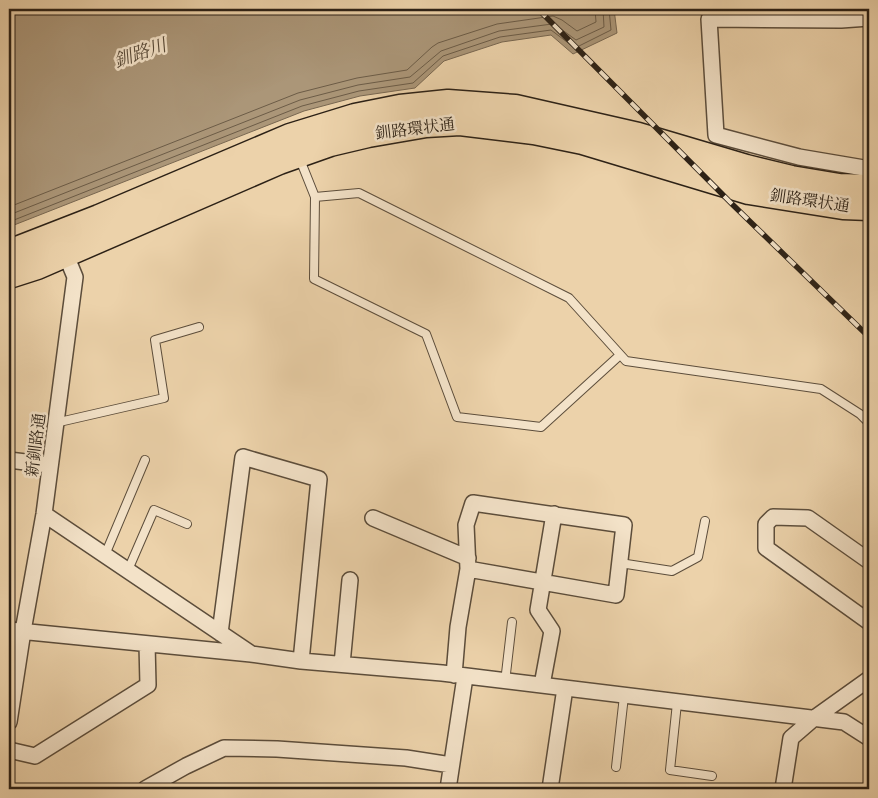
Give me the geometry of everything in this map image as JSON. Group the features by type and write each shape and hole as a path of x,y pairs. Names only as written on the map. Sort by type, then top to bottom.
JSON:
{"highway":[{"name":"釧路環状通","path":"9,275 37,266 61,244 99,218 294,145 355,117 400,108 448,103 515,108 638,136 746,168 791,179 839,187 869,188"},
{"name":"釧路環状通","path":"294,145 330,143 426,124 460,122 495,125 534,130 583,141 680,172 749,191 833,204 869,207"},
{"name":"釧路環状通","path":"9,253 61,244"}],"street":[{"path":"869,18 841,20 709,19 716,135 798,157 864,168 869,173"},
{"name":"新釧路通","path":"9,722 16,630 44,514 75,277 61,244"},
{"path":"220,633 243,457 319,479 301,660"},
{"path":"9,460 50,465"},
{"path":"373,518 468,564 543,582 616,595 624,524 473,503 466,525 468,564 458,627 460,676 448,789"},
{"path":"44,514 251,654"},
{"path":"542,686 552,631 538,610 554,514"},
{"path":"869,561 808,518 773,517 766,524 766,548 869,622"},
{"path":"342,664 350,580"},
{"path":"16,630 460,676 813,718 844,722 869,738"},
{"path":"9,750 35,756 148,686 147,644"},
{"path":"783,789 791,738 813,718 869,679"},
{"path":"550,789 565,688"},
{"path":"145,789 186,766 224,748 406,758 451,765"}],"lane":[{"path":"294,145 315,197 314,279 426,334 457,417 541,427 620,355"},
{"path":"315,197 359,193 569,298 626,361 821,389 860,414 869,423"},
{"path":"55,423 164,398 154,340 199,327"},
{"path":"105,555 145,460"},
{"path":"128,570 154,510 187,524"},
{"path":"620,563 672,571 698,557 705,521"},
{"path":"505,682 512,622"},
{"path":"616,767 624,696"},
{"path":"678,702 670,770 712,776"}],"water":[{"name":"釧路川","path":"9,9 614,9 617,33 573,54 551,35 502,42 444,61 415,88 360,96 304,111 9,227"}],"railway":[{"path":"538,9 733,205 869,337"}]}
